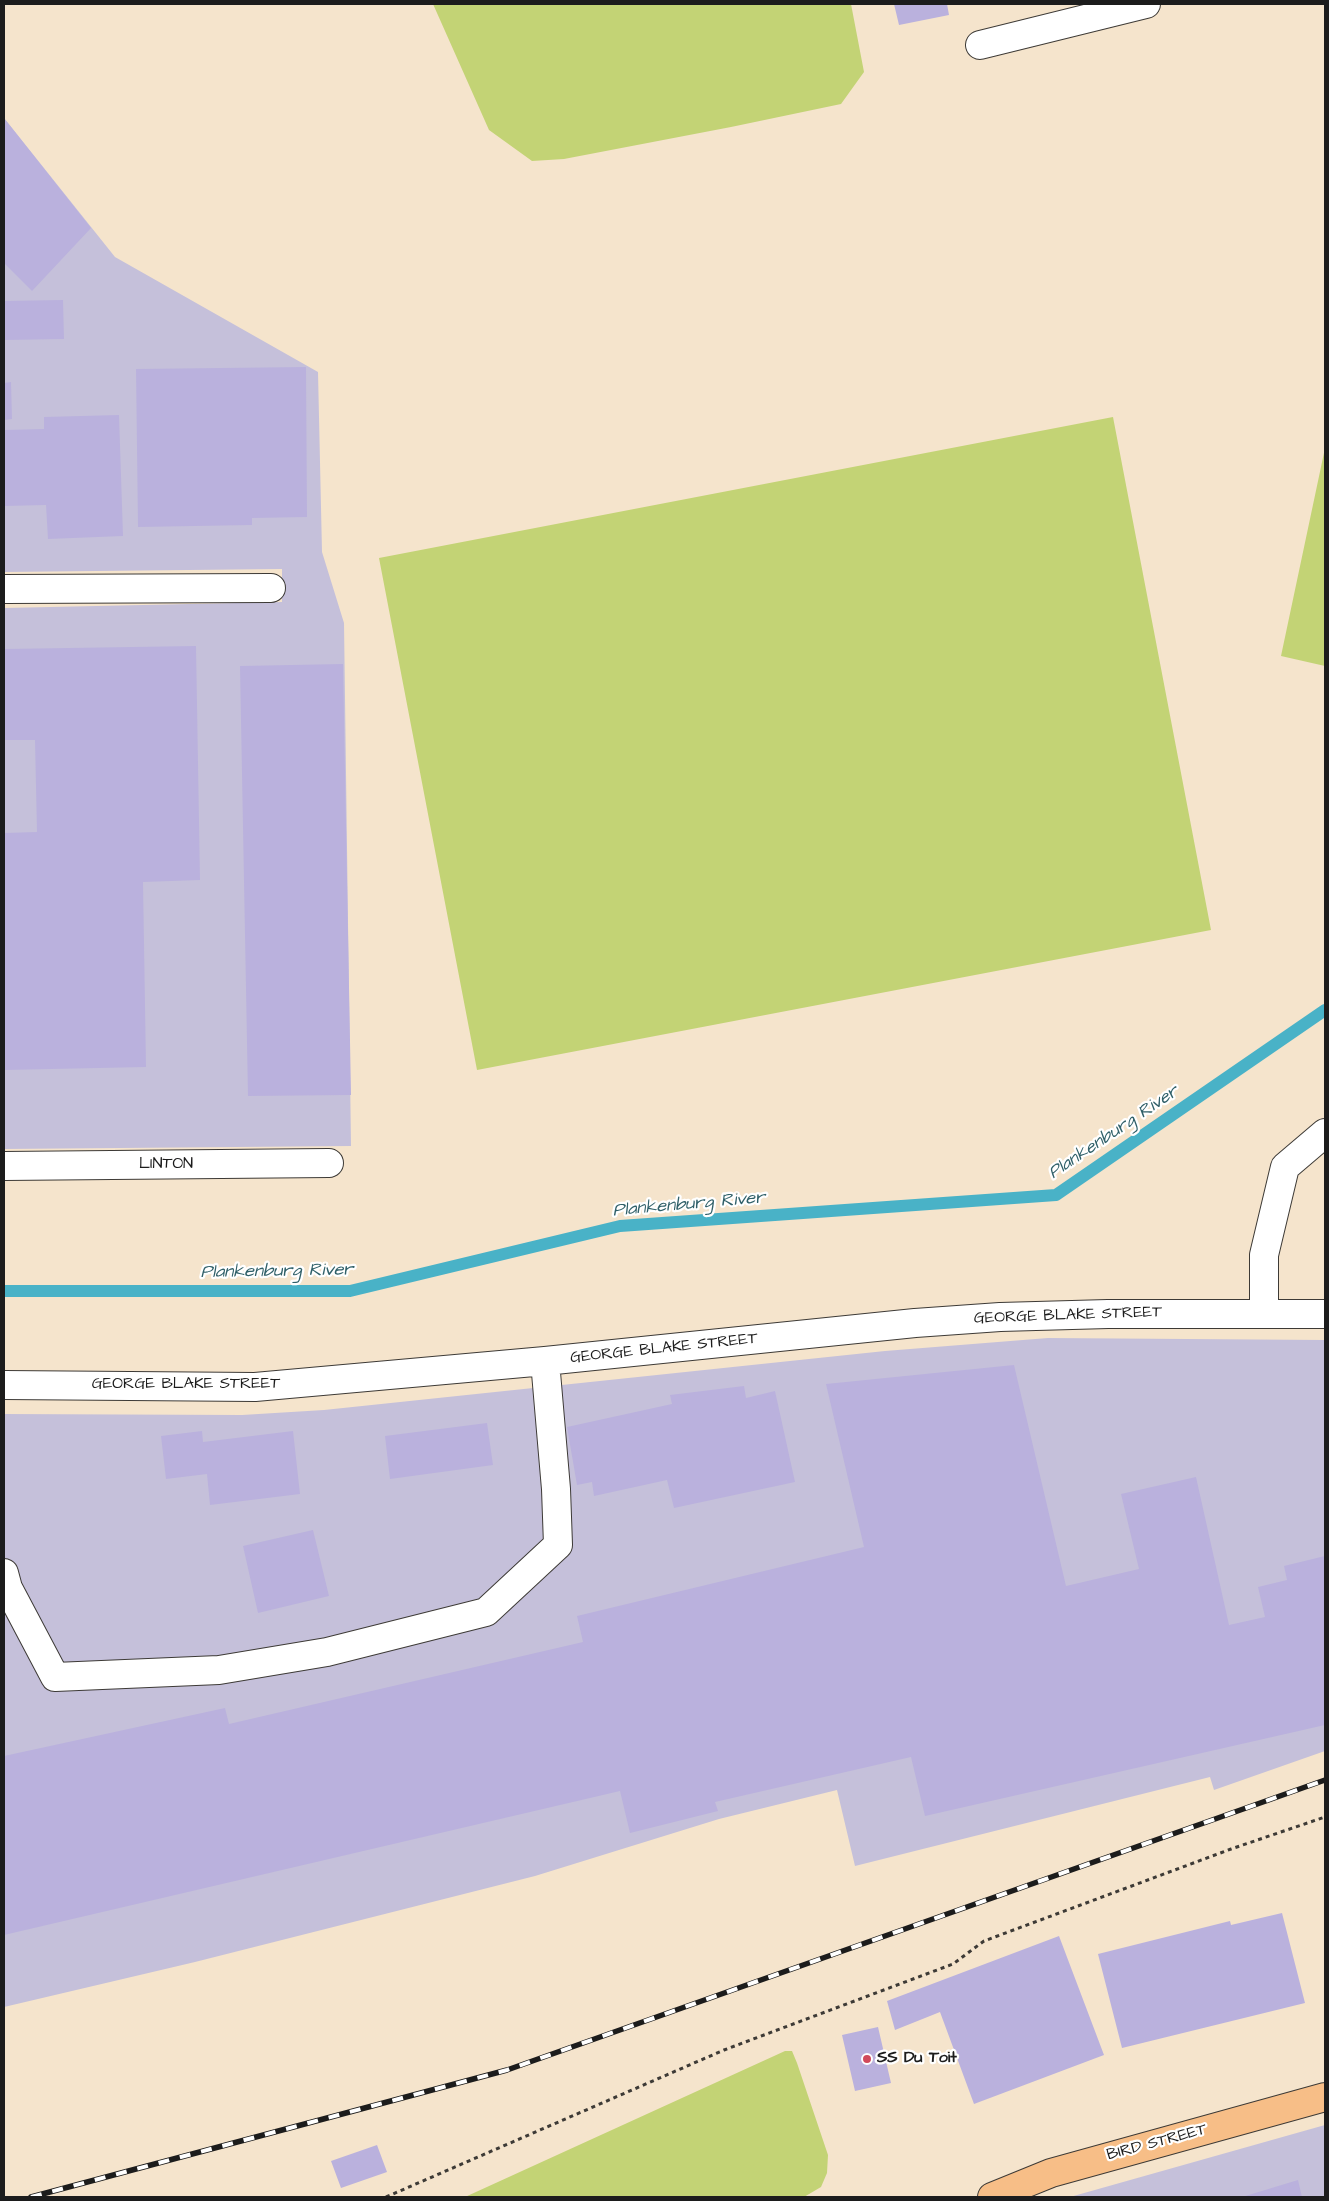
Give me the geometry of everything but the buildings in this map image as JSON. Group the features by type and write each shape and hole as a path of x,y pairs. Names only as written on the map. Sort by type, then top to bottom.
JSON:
{"main road":[{"name":"BIRD STREET","path":"992,2197 1051,2172 1325,2097"}],"street":[{"path":"980,45 1146,4"},
{"path":"4,589 271,588"},
{"path":"1264,1314 1264,1255 1285,1167 1324,1135"},
{"name":"LINTON","path":"4,1166 329,1163"},
{"name":"GEORGE BLAKE STREET","path":"4,1385 255,1387 545,1361 915,1323 1000,1317 1108,1314 1325,1314"},
{"path":"4,1573 8,1588 55,1677 219,1670 328,1652 486,1612 558,1545 556,1489 545,1361"}],"path":[{"path":"386,2197 724,2050 953,1964 984,1941 1231,1849 1325,1817"}],"shaded area":[{"path":"4,118 115,257 318,372 322,552 344,623 351,1146 4,1149 4,608 282,602 282,569 4,572"},
{"path":"1048,1338 1325,1340 1325,1751 1214,1790 1210,1777 855,1866 837,1790 719,1819 535,1876 195,1962 4,2007 4,1414 242,1415 324,1410 885,1351"},
{"path":"1325,2125 1325,2197 1070,2197"}],"green space":[{"path":"433,4 851,4 864,72 841,104 564,159 532,161 489,130"},
{"path":"1113,417 1211,930 477,1070 379,558"},
{"path":"1325,448 1325,666 1281,656"},
{"path":"785,2051 792,2051 797,2063 828,2155 827,2173 821,2187 804,2197 465,2197"}],"waterway":[{"name":"Plankenburg River","path":"4,1291 350,1291 620,1226 1056,1195 1325,1010"}],"railway":[{"path":"31,2197 507,2070 1325,1780"}],"place":[{"name":"SS Du Toit","path":"867,2059"}]}
